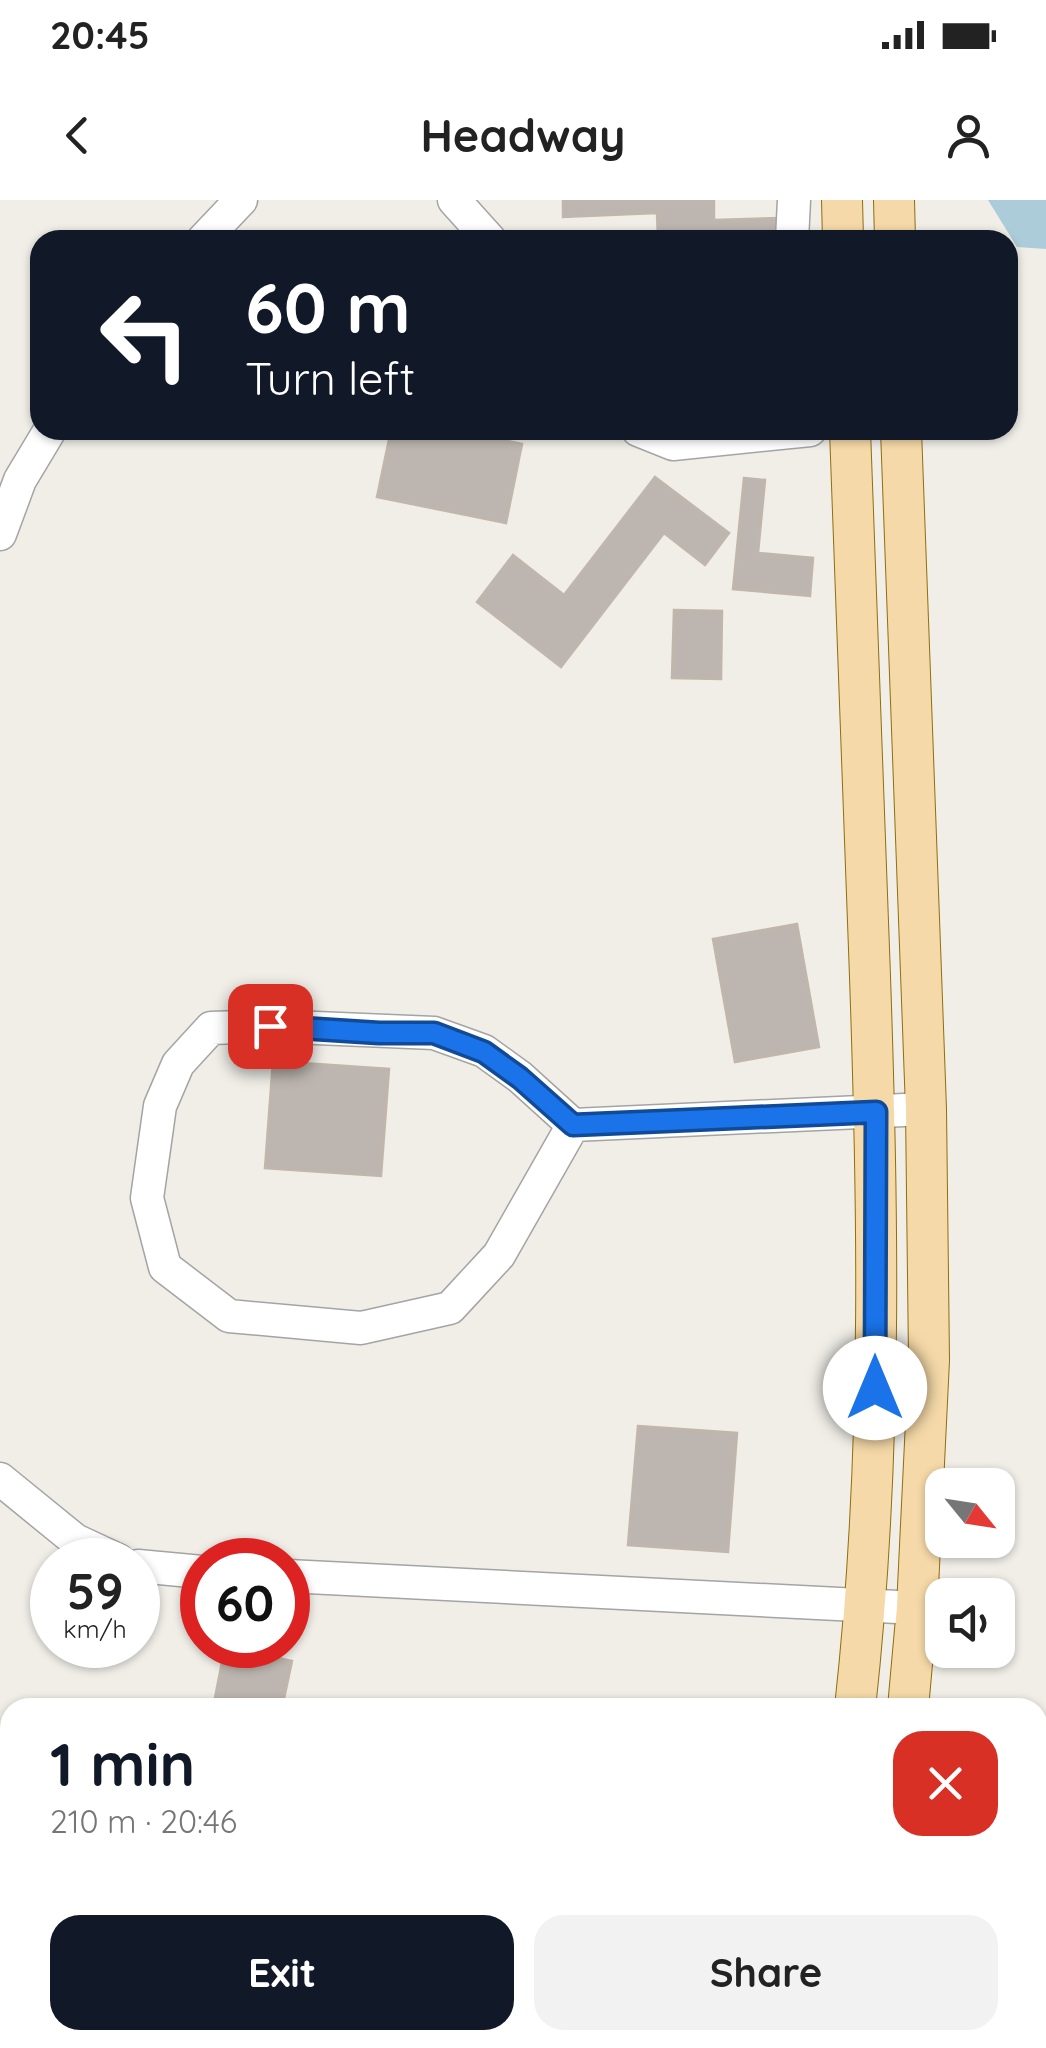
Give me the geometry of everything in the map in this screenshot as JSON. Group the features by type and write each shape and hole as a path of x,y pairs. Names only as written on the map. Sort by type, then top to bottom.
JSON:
{"main road":[{"path":"842,200 843,230"},
{"path":"894,200 895,230"},
{"path":"850,440 876,1112 875,1427 866,1607 856,1698"},
{"path":"902,440 926,1109 929,1360 909,1698"}],"lane":[{"path":"212,230 241,200"},
{"path":"454,200 481,230"},
{"path":"792,230 794,200"},
{"path":"0,534 20,480 44,440"},
{"path":"663,440 673,444 702,440"},
{"path":"573,1125 500,1256 450,1308 361,1328 229,1316 166,1267 146,1198 160,1106 178,1064 211,1028 270,1026 434,1033 484,1052 573,1125 926,1109"},
{"path":"0,1480 72,1538"},
{"path":"310,1577 917,1608"}],"water":[{"path":"988,200 1046,200 1046,249 1018,247 1018,230 1007,230"}],"building":[{"path":"563,200 714,200 714,220 781,218 782,230 658,230 657,213 563,217"},
{"path":"389,440 503,440 522,444 506,523 377,497"},
{"path":"655,477 729,533 705,565 664,533 561,667 477,602 513,555 564,595"},
{"path":"744,478 765,480 758,553 813,558 810,596 733,589"},
{"path":"674,610 722,611 721,679 672,678"},
{"path":"797,924 819,1047 735,1062 713,939"},
{"path":"273,1061 389,1069 381,1176 265,1168"},
{"path":"638,1426 737,1433 728,1552 628,1545"},
{"path":"221,1668 291,1668 284,1698 215,1698"}],"route":[{"path":"270,1026 434,1033 484,1052 573,1125 876,1112 875,1388"}]}
